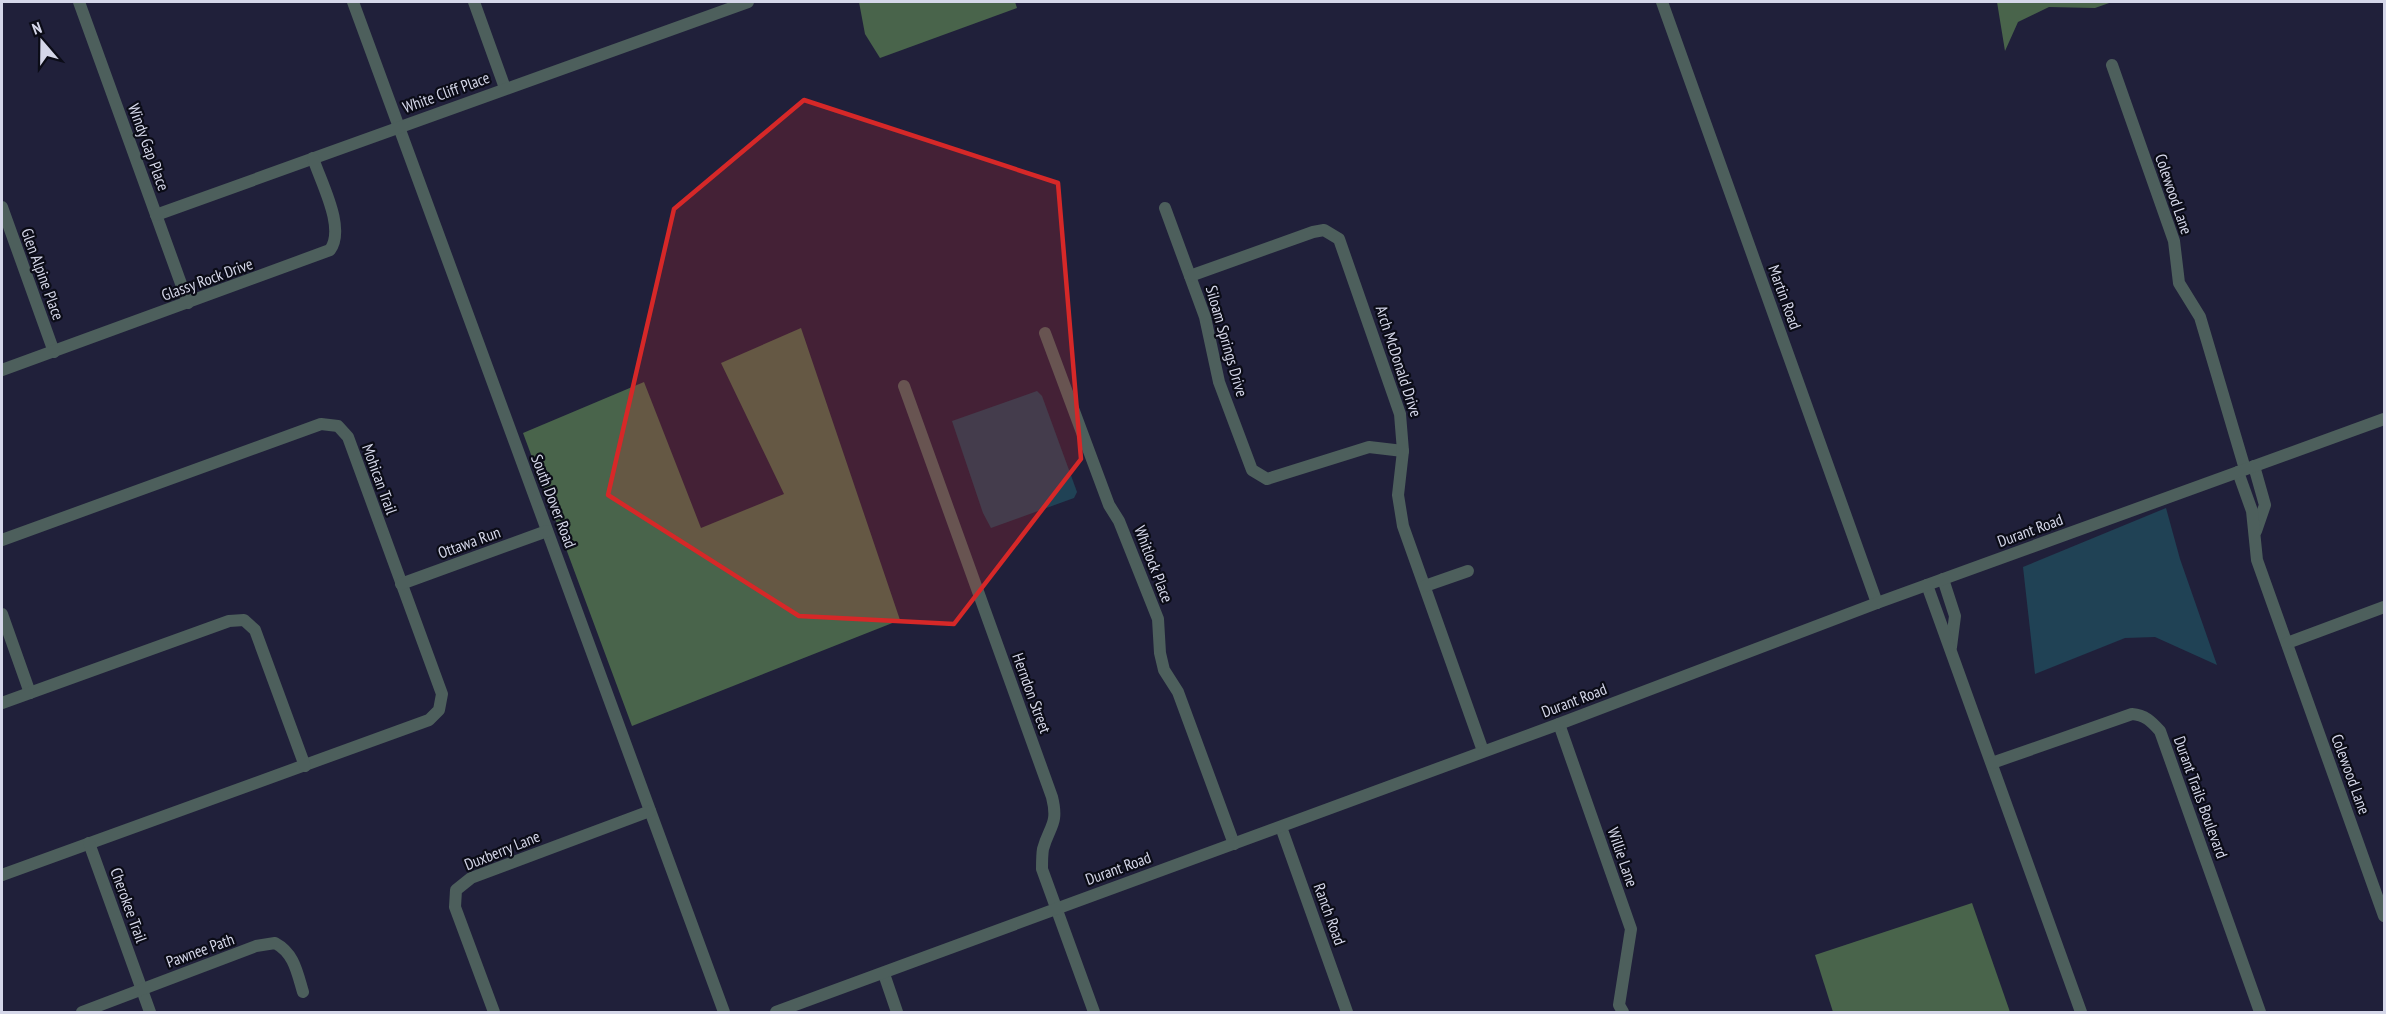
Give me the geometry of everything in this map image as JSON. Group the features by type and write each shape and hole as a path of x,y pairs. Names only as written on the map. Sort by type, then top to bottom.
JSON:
{"street":[{"name":"Windy Gap Place","path":"79,2 188,303"},
{"name":"South Dover Road","path":"353,2 724,1012"},
{"path":"474,2 505,88"},
{"name":"White Cliff Place","path":"156,215 748,2"},
{"name":"Martin Road","path":"1662,2 1877,603"},
{"name":"Colewood Lane","path":"2112,65 2174,241 2179,283 2200,317 2246,469 2256,531 2257,560 2385,916"},
{"name":"Glassy Rock Drive","path":"2,370 330,250 337,235 335,222 313,158"},
{"name":"Glen Alpine Place","path":"2,207 54,352"},
{"name":"Siloam Springs Drive","path":"1165,208 1205,317 1219,382 1252,470 1267,479 1369,447 1403,451"},
{"name":"Arch McDonald Drive","path":"1190,276 1313,232 1324,230 1334,234 1342,247 1400,414 1403,451 1398,495 1400,512 1483,751"},
{"name":"Whitlock Place","path":"1045,333 1109,505 1119,521 1158,619 1160,653 1164,670 1178,693 1234,844"},
{"name":"Herndon Street","path":"904,386 1052,797 1055,810 1054,827 1043,849 1042,869 1094,1012"},
{"name":"Durant Road","path":"776,1012 1559,724 1877,603 2385,419"},
{"name":"Mohican Trail","path":"2,540 321,424 338,426 348,437 442,694 439,710 429,720 2,874"},
{"name":"Ottawa Run","path":"401,584 547,531"},
{"path":"1425,586 1468,571"},
{"path":"1943,579 1955,616 1950,649"},
{"path":"1927,585 2081,1012"},
{"path":"2287,643 2385,607"},
{"path":"2,614 30,693"},
{"path":"2,703 228,621 244,620 255,630 305,766"},
{"name":"Durant Trails Boulevard","path":"1992,763 2132,714 2151,720 2160,730 2260,1012"},
{"name":"Willie Lane","path":"1559,724 1631,929 1621,1009"},
{"name":"Duxberry Lane","path":"494,1012 455,907 456,890 471,878 650,811"},
{"name":"Ranch Road","path":"1281,827 1347,1012"},
{"name":"Cherokee Trail","path":"89,843 150,1012"},
{"name":"Pawnee Path","path":"82,1012 256,946 274,943 286,949 291,957 303,992"},
{"path":"884,974 897,1012"}],"highlighted area":[{"path":"804,100 1058,183 1081,459 954,624 799,616 608,495 674,209"}],"green space":[{"path":"859,2 1015,2 1017,8 880,58 865,34"},
{"path":"1997,2 2112,2 2095,8 2049,7 2018,22 2005,51"},
{"path":"801,328 900,620 632,726 523,433 644,382 701,528 784,494 721,363"},
{"path":"1972,903 2010,1012 1833,1012 1815,955"}],"water":[{"path":"1037,391 1042,396 1077,492 1074,498 991,528 983,513 952,421"},
{"path":"2166,508 2180,559 2217,665 2155,637 2125,638 2035,674 2023,567"}]}
